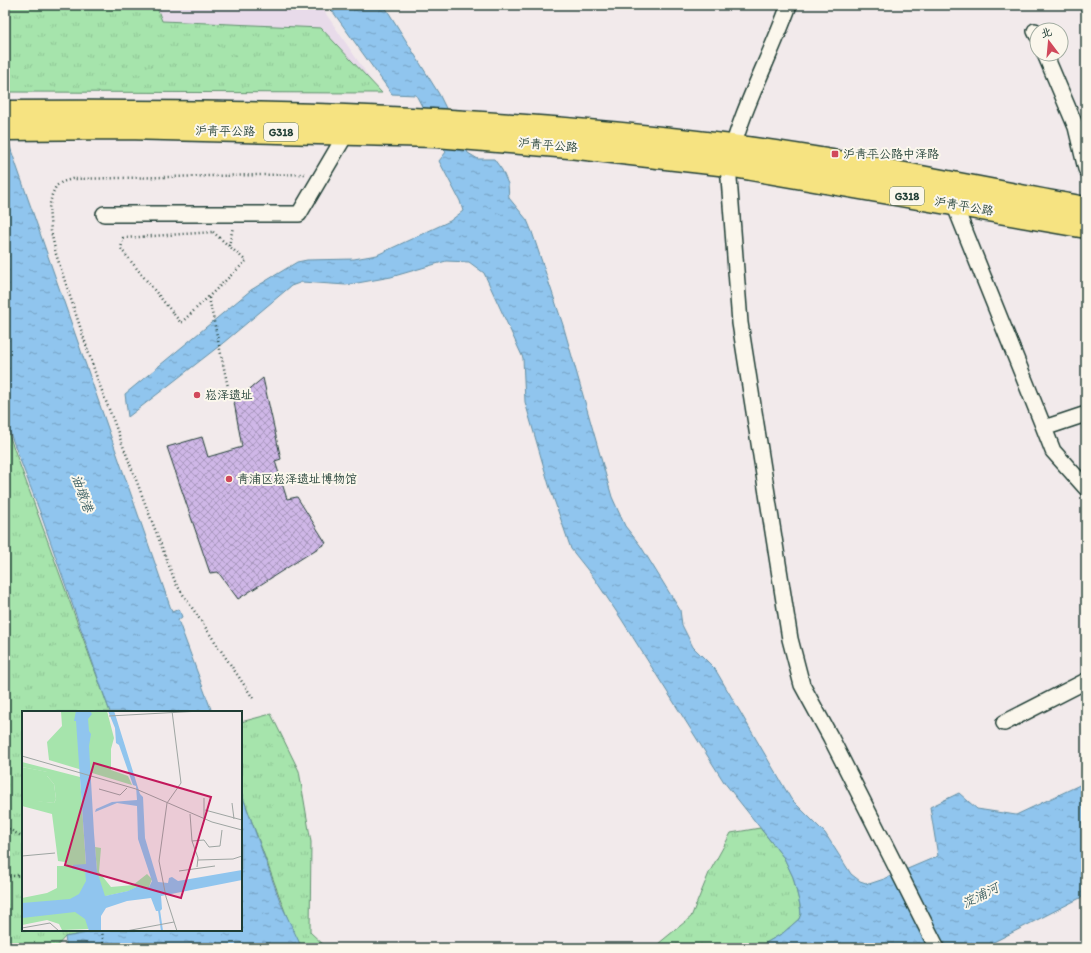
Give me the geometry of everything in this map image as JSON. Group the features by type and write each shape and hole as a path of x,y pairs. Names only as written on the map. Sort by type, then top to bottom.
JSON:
{"highway":[{"name":"沪青平公路","path":"5,112 346,134 436,136 569,147 832,162 1086,208"},
{"name":"沪青平公路","path":"5,129 125,120 421,119 460,121 730,156 954,204 1086,227"}],"street":[{"path":"790,5 730,156 740,323 790,639 802,685 937,948"},
{"path":"1049,62 1081,127 1086,169"},
{"path":"104,214 299,214 346,134"},
{"path":"954,204 1053,451 1086,488"},
{"path":"1044,428 1086,414"},
{"path":"1004,723 1086,681"}],"path":[{"path":"253,698 176,584 94,370 56,254 51,231 49,208 56,186 62,182 72,179 323,174"},
{"path":"229,246 237,214"},
{"path":"213,232 229,246 246,261 181,323 121,250 123,238 213,232"},
{"path":"208,298 228,387"},
{"path":"5,827 22,837"},
{"path":"5,877 22,875"},
{"path":"102,931 104,948"}],"shaded area":[{"path":"5,5 320,5 373,83 236,75"}],"green space":[{"path":"5,5 156,5 162,21 321,28 382,93 5,92"},
{"path":"5,424 110,711 22,711 22,931 98,931 65,937 56,947 52,948 5,948"},
{"path":"271,714 299,771 311,842 310,932 327,948 202,948 291,928 242,795 242,722"},
{"path":"760,828 784,858 793,877 800,905 801,914 799,919 783,933 757,948 653,948 691,917 709,873 731,833"}],"water":[{"name":"淀浦河","path":"328,5 384,5 439,94 468,153 478,159 494,159 502,170 508,184 509,198 527,220 532,232 563,325 612,497 625,526 640,545 680,610 682,625 693,647 715,669 791,799 825,833 851,874 860,881 869,884 938,856 930,807 959,793 977,809 1016,815 1086,782 1086,895 982,948 757,948 783,933 799,919 801,914 800,905 793,877 784,858 724,782 622,620 594,578 571,549 549,485 525,402 523,358 484,273 469,262 446,261 391,277 346,285 302,282 291,286 223,343 128,417 125,394 251,290 297,262 307,260 354,259 377,255 450,221 463,211 460,201 439,161 446,152 416,95 392,94"},
{"name":"油墩港","path":"5,127 11,150 172,612 179,609 182,617 178,620 212,711 110,711 40,512 5,420"},
{"path":"242,795 281,904 302,948 67,948 65,937 98,931 242,931"}],"building":[{"name":"青浦区崧泽遗址博物馆","path":"263,378 281,459 275,461 287,499 297,497 326,543 238,599 218,572 210,573 167,447 202,437 208,457 242,447 234,402"}],"place":[{"name":"沪青平公路中泽路","path":"835,154"},
{"name":"崧泽遗址","path":"197,395"},
{"name":"青浦区崧泽遗址博物馆","path":"229,479"}]}
